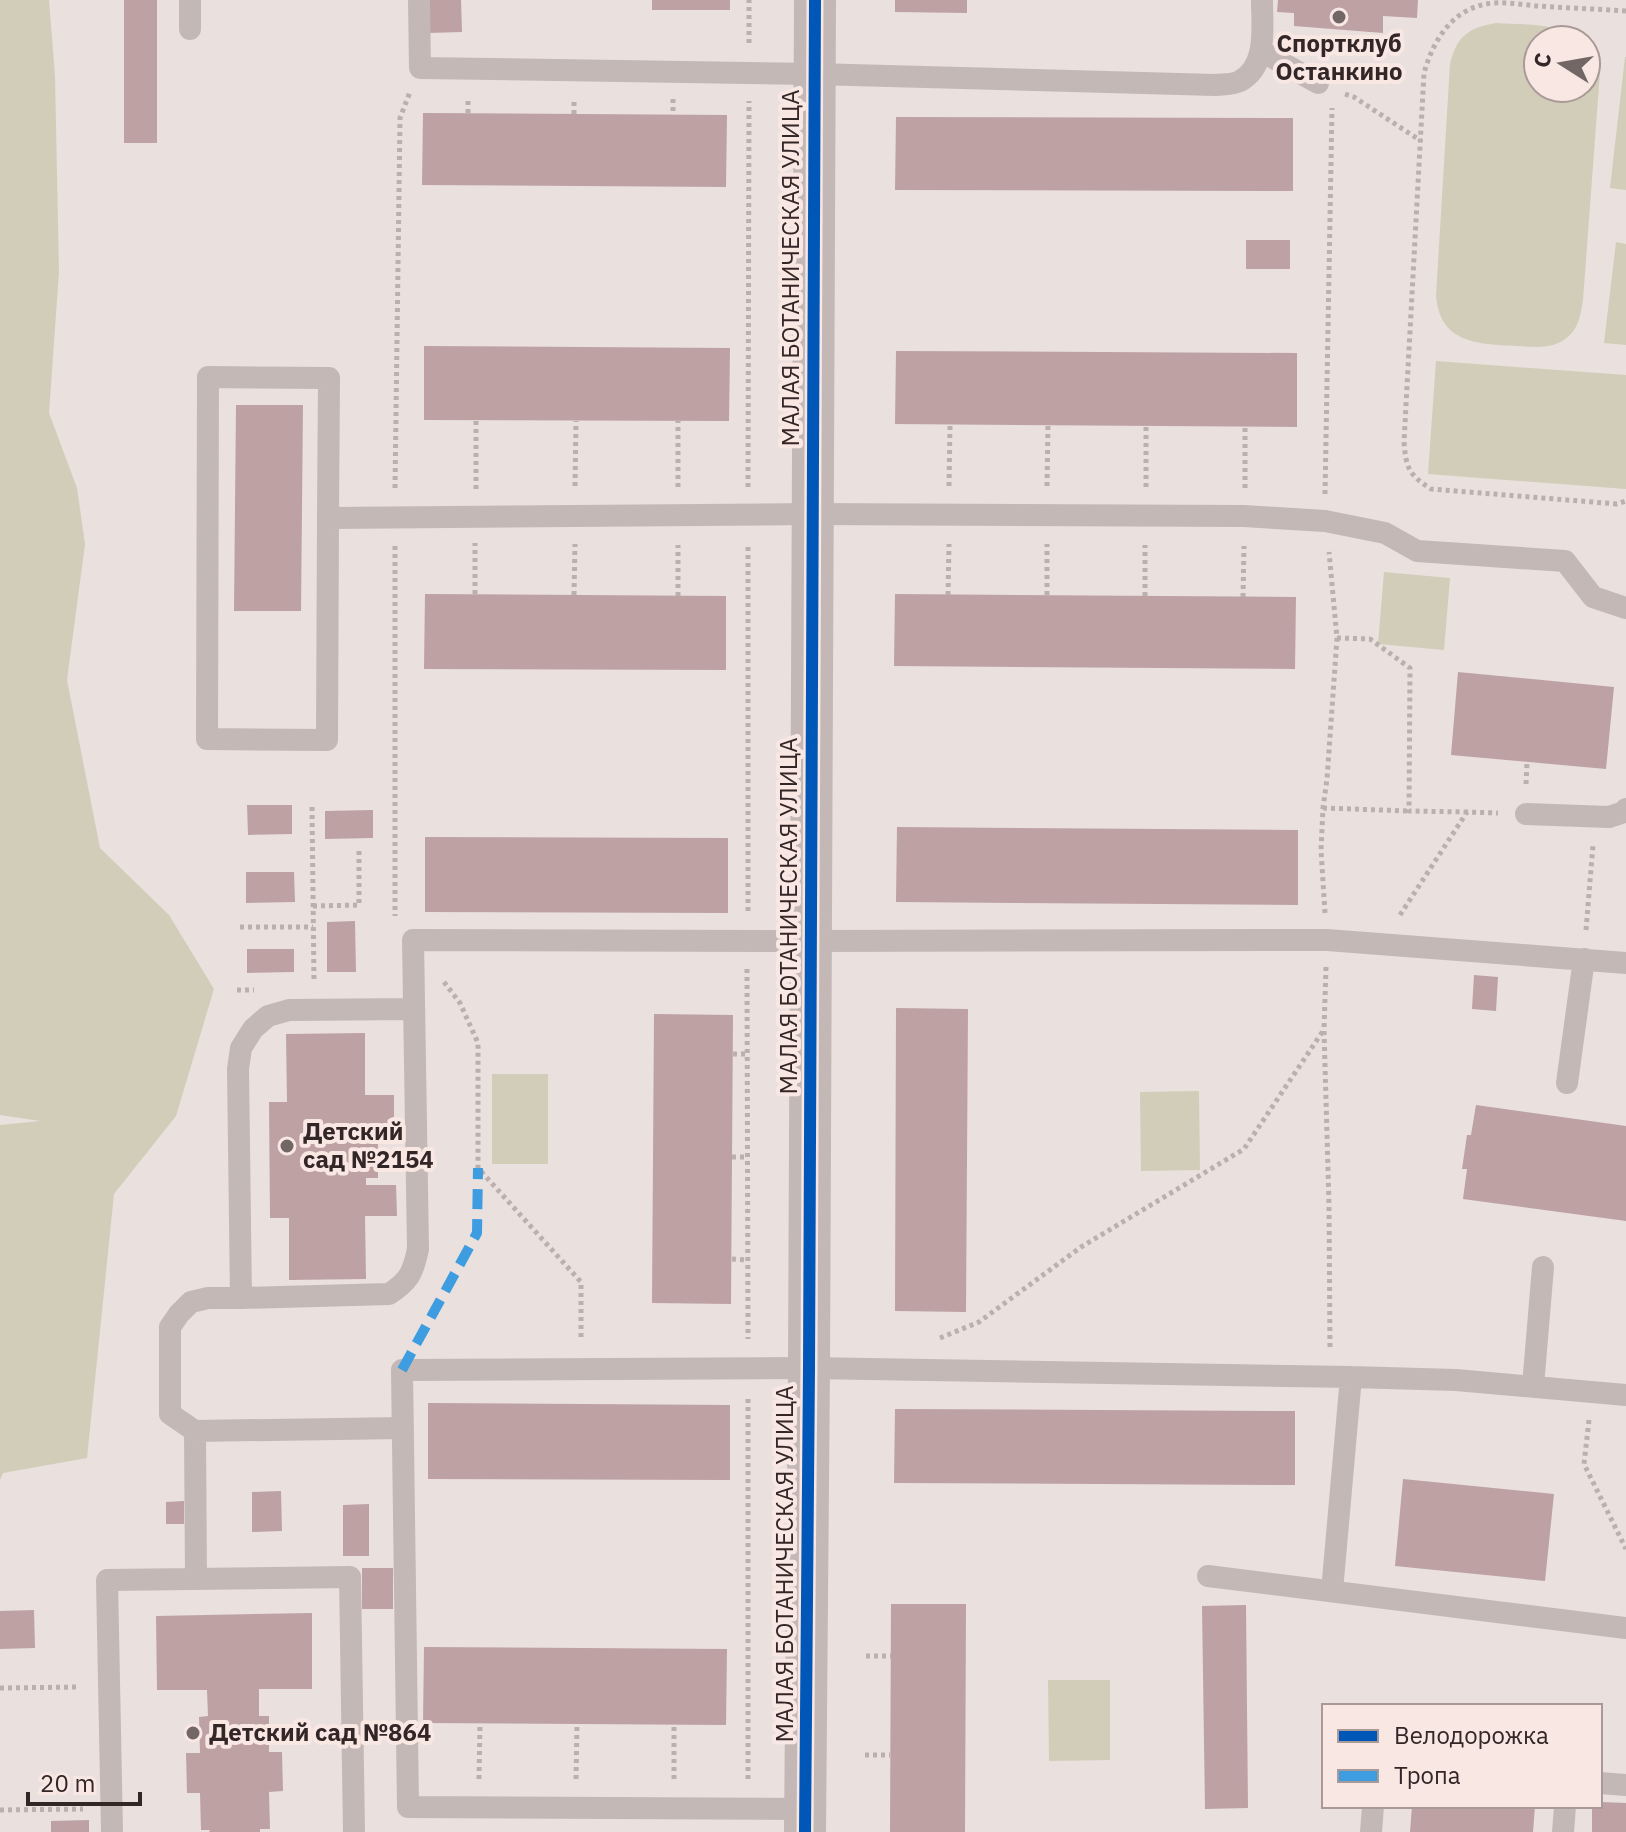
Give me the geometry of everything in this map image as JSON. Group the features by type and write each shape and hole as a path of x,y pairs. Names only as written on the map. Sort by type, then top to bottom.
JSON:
{"street":[{"name":"МАЛАЯ БОТАНИЧЕСКАЯ УЛИЦА","path":"805,1820 815,0"}],"lane":[{"path":"190,0 190,29"},
{"path":"419,0 420,68 814,74 1215,85 1238,83 1252,72 1261,51 1262,0"},
{"path":"1261,51 1325,86"},
{"path":"208,377 329,378 328,518 327,740 207,739 208,377"},
{"path":"328,518 811,514 1244,516 1325,521 1385,533 1417,551 1565,561 1593,597 1626,608"},
{"path":"1526,814 1609,817 1626,809"},
{"path":"403,1428 195,1431 170,1414 170,1327 191,1302 208,1298 373,1296 389,1294 404,1284 414,1268 418,1249 413,940 1327,940 1626,963"},
{"path":"1567,1083 1584,959"},
{"path":"241,1298 238,1069 241,1048 253,1029 268,1016 289,1010 414,1009"},
{"path":"1533,1386 1543,1267"},
{"path":"805,1820 408,1807 402,1370 809,1368 1340,1377 1456,1380 1626,1395"},
{"path":"1332,1591 1340,1377"},
{"path":"195,1431 196,1579"},
{"path":"1208,1576 1626,1628"},
{"path":"112,1832 107,1580 350,1577 354,1832"},
{"path":"1602,1783 1626,1785"},
{"path":"1371,1832 1373,1808"},
{"path":"1563,1832 1565,1808"}],"path":[{"path":"1626,11 1493,3 1471,9 1451,20 1439,35 1424,73 1404,442 1406,463 1414,479 1431,489 1617,504 1626,501"},
{"path":"1340,1377 1329,1204 1324,1030 1327,940 1321,850 1337,638 1325,521 1325,86 1354,97 1421,141"},
{"path":"1337,638 1370,639 1410,668 1409,811"},
{"path":"312,807 314,1010"},
{"path":"1323,808 1526,814"},
{"path":"1382,943 1467,812"},
{"path":"1584,959 1595,816"},
{"path":"313,906 359,905 359,850"},
{"path":"240,927 313,927"},
{"path":"413,940 460,1003 478,1043 478,1168 581,1282 582,1369"},
{"path":"937,1340 979,1322 1081,1247 1244,1149 1324,1030"},
{"path":"733,1054 747,1054"},
{"path":"732,1157 747,1157"},
{"path":"732,1259 747,1260"},
{"path":"1593,1391 1584,1464 1626,1549"},
{"path":"866,1656 891,1656"},
{"path":"0,1688 109,1687"},
{"path":"865,1755 890,1755"},
{"path":"0,1810 111,1809"}],"shaded area":[{"path":"0,0 49,0 55,76 59,272 49,413 77,488 85,544 67,680 100,848 169,915 214,989 176,1116 114,1194 87,1458 3,1473 0,1480 0,1125 40,1121 0,1115"},
{"path":"1496,23 1522,25 1522,104 1598,104 1583,300 1578,323 1570,335 1558,343 1530,347 1475,342 1453,332 1439,312 1436,296 1450,64 1460,40 1478,28"},
{"path":"1626,57 1626,190 1610,188"},
{"path":"1616,242 1626,244 1626,345 1604,343"},
{"path":"1436,361 1626,375 1626,489 1428,474"},
{"path":"1384,572 1450,578 1444,650 1378,644"},
{"path":"492,1074 548,1074 548,1164 492,1164"},
{"path":"1199,1091 1200,1170 1141,1171 1140,1092"},
{"path":"1048,1680 1110,1680 1110,1760 1049,1761"}],"building":[{"path":"124,0 157,0 157,143 124,143"},
{"path":"427,0 461,0 462,32 428,33"},
{"path":"652,0 730,0 730,10 652,10"},
{"path":"895,0 967,0 967,13 895,12"},
{"name":"Спортклуб Останкино","path":"1278,0 1418,0 1417,18 1383,16 1383,33 1294,26 1294,13 1277,12"},
{"path":"423,113 727,115 726,187 422,185"},
{"path":"896,117 1293,118 1293,191 895,190"},
{"path":"1246,240 1290,240 1290,269 1246,269"},
{"path":"424,346 730,348 729,421 424,420"},
{"path":"896,351 1297,353 1297,427 895,424"},
{"path":"236,405 303,405 301,611 234,611"},
{"path":"425,594 726,596 726,670 424,669"},
{"path":"895,594 1296,597 1295,669 894,666"},
{"path":"1458,672 1614,687 1606,769 1451,755"},
{"path":"247,805 292,805 292,834 248,835"},
{"path":"373,810 373,838 325,839 325,811"},
{"path":"897,827 1298,830 1298,905 896,902"},
{"path":"425,837 728,838 728,913 425,912"},
{"path":"246,872 294,872 295,902 246,903"},
{"path":"355,921 356,972 327,972 327,922"},
{"path":"247,949 294,949 294,972 247,973"},
{"path":"1474,975 1498,977 1496,1011 1472,1009"},
{"path":"896,1008 968,1009 966,1312 895,1311"},
{"path":"654,1014 733,1015 731,1304 652,1303"},
{"path":"365,1033 365,1095 394,1095 394,1128 365,1128 365,1136 378,1136 378,1178 366,1178 366,1185 396,1185 397,1216 365,1216 366,1279 289,1280 289,1218 270,1218 269,1102 287,1102 286,1034"},
{"path":"1476,1105 1626,1126 1626,1221 1463,1199 1467,1169 1462,1169"},
{"path":"428,1403 730,1405 730,1480 428,1479"},
{"path":"895,1409 1295,1411 1295,1485 894,1483"},
{"path":"1403,1479 1554,1494 1545,1581 1395,1566"},
{"path":"281,1491 282,1531 252,1532 252,1492"},
{"path":"184,1501 184,1524 166,1524 166,1502"},
{"path":"369,1504 369,1556 343,1556 343,1505"},
{"path":"362,1568 393,1568 393,1609 362,1609"},
{"path":"891,1604 966,1604 965,1832 890,1832"},
{"path":"1246,1605 1248,1808 1205,1809 1202,1606"},
{"path":"34,1610 35,1648 0,1649 0,1611"},
{"path":"312,1613 312,1689 259,1689 259,1716 269,1716 269,1752 282,1752 283,1791 269,1792 270,1829 260,1829 260,1832 201,1830 200,1793 187,1793 186,1753 200,1753 199,1717 208,1716 207,1690 157,1690 156,1616"},
{"path":"424,1647 727,1649 726,1725 423,1723"},
{"path":"1602,1802 1626,1803 1626,1832 1592,1832 1592,1808 1602,1808"},
{"path":"1412,1808 1535,1808 1533,1832 1410,1832"},
{"path":"89,1820 89,1832 51,1832 51,1821"}],"marked path":[{"path":"402,1370 477,1233 478,1168"}],"cycle path":[{"path":"805,1832 815,0"}],"place":[{"name":"Спортклуб Останкино","path":"1339,17"},
{"name":"Детский сад №2154","path":"287,1146"},
{"name":"Детский сад №864","path":"193,1733"}]}
